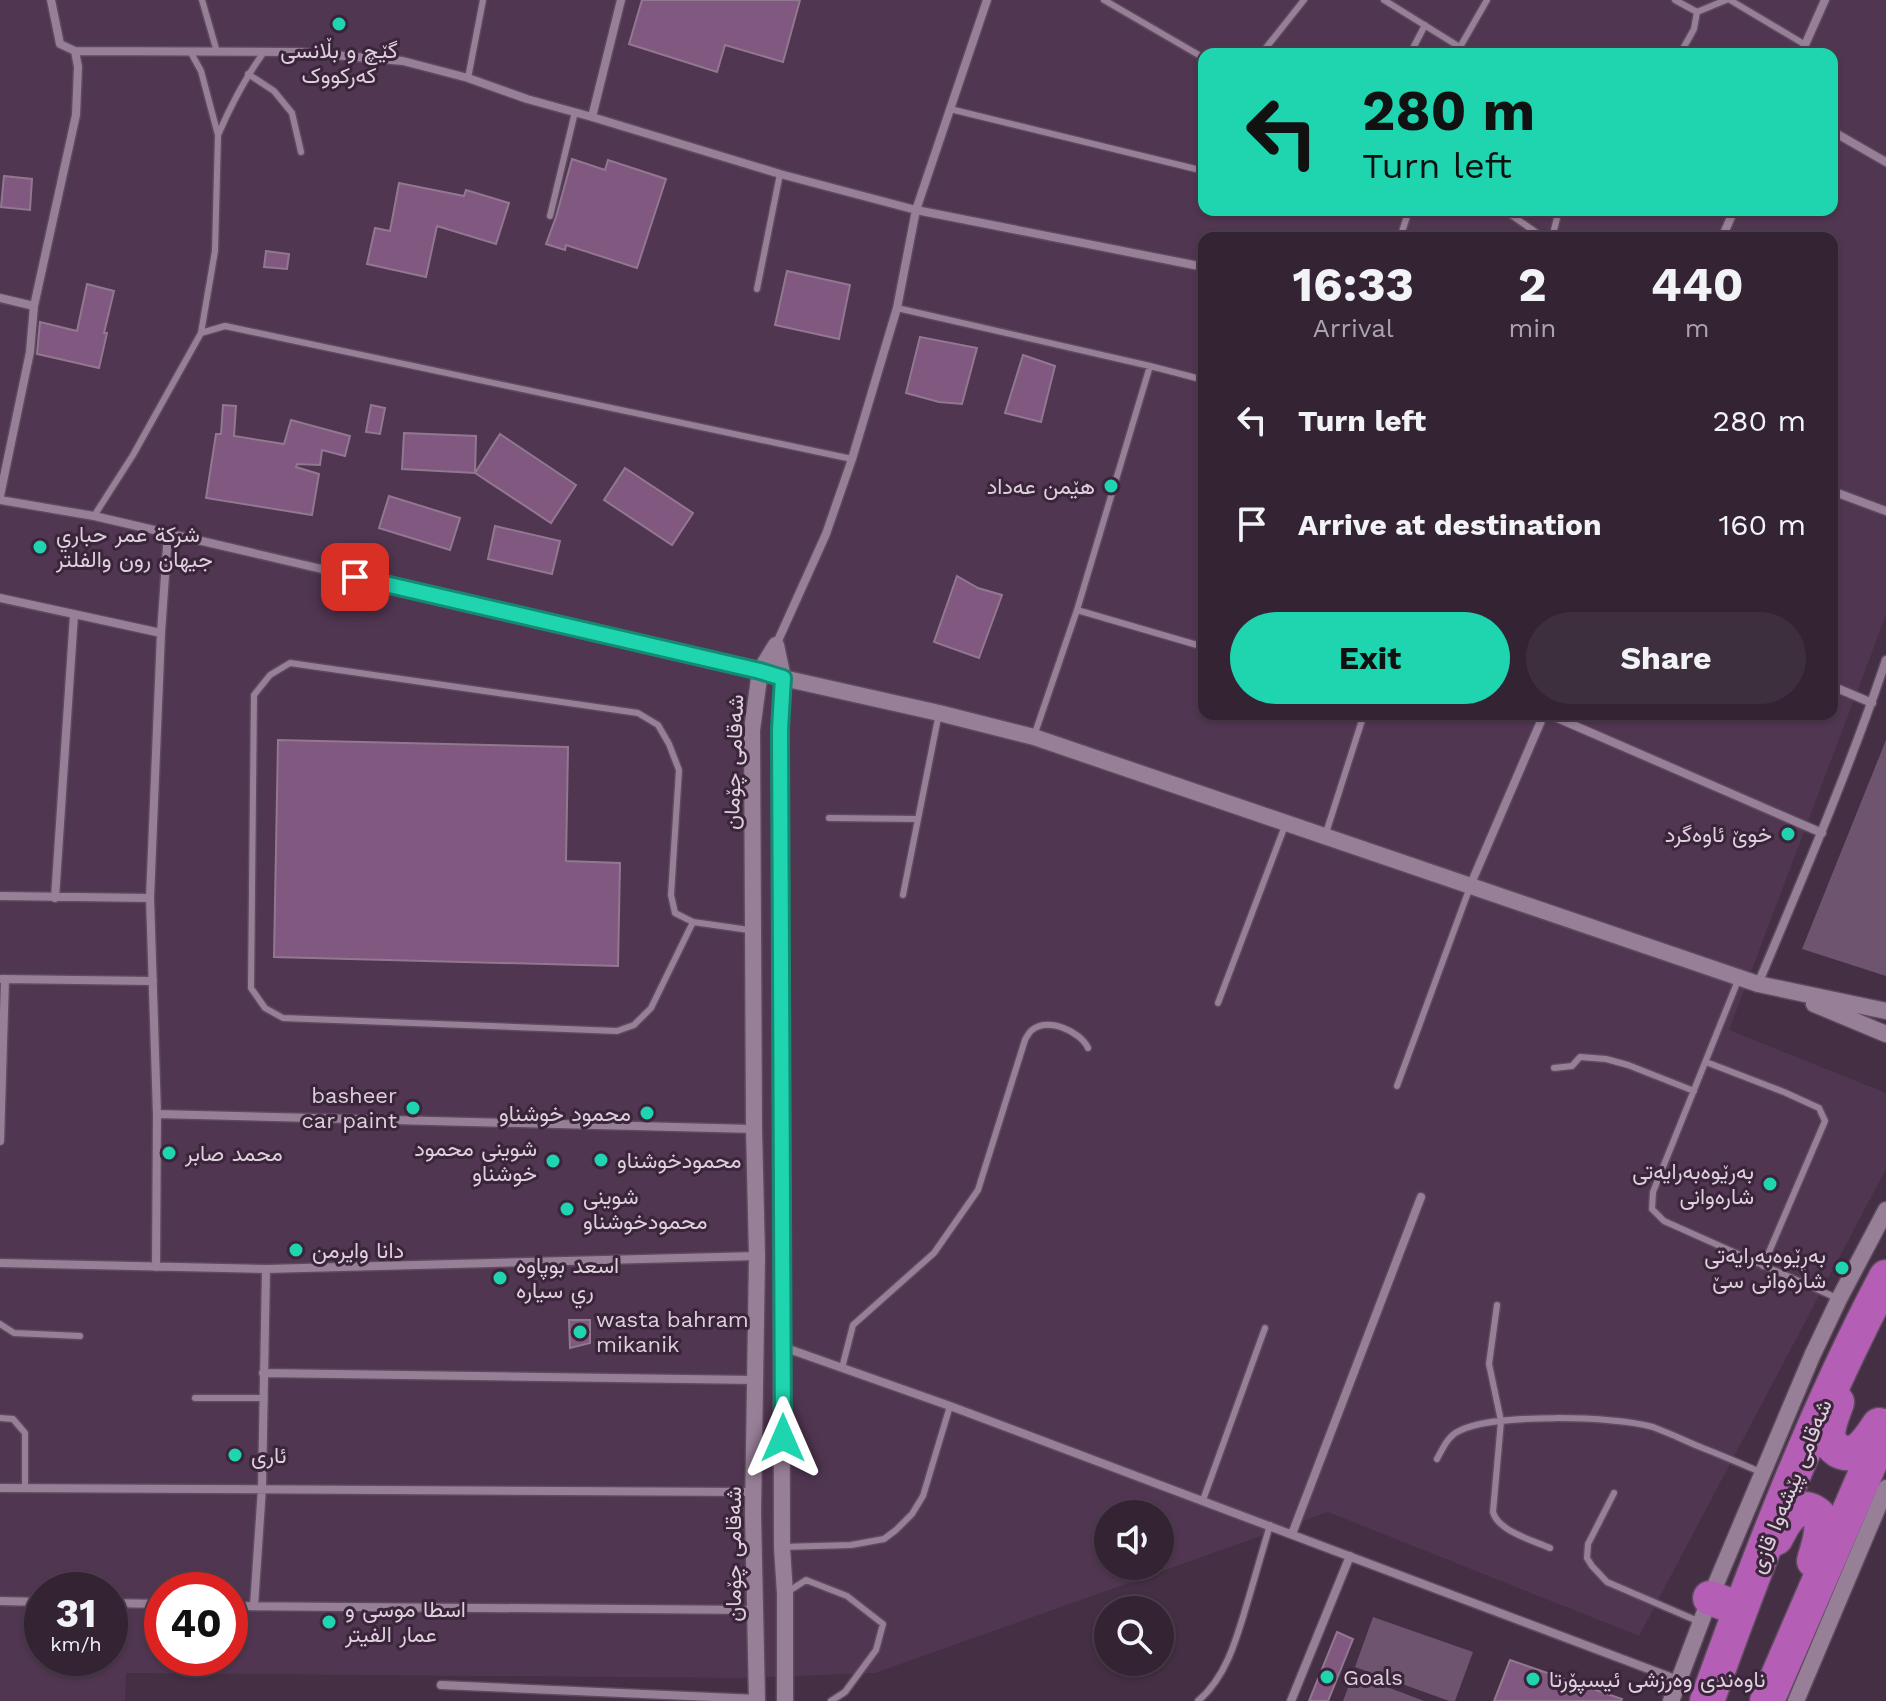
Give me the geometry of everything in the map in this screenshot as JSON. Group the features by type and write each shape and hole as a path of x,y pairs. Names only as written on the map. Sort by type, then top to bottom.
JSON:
{"highway":[{"name":"شەقامی پێشەوا قازی","path":"1707,1701 1725,1603 1818,1416 1853,1305 1886,1277"},
{"path":"1853,1305 1828,1431 1830,1442 1839,1451 1855,1452 1867,1442 1886,1413"},
{"path":"1767,1701 1886,1426"},
{"path":"1725,1603 1794,1511 1803,1509 1817,1513 1821,1521 1820,1539 1794,1635"}],"street":[{"path":"51,0 60,44 75,51 298,52 403,61 780,174 916,210 1198,266"},
{"path":"592,117 621,0"},
{"path":"776,645 826,534 852,459 897,308 916,210 987,0"},
{"path":"1803,48 1825,0"},
{"path":"75,51 78,67 76,115 34,306 30,352 0,498 168,533 1034,737 1758,984 1886,1011"},
{"path":"1838,134 1886,162"},
{"path":"0,298 34,306"},
{"path":"1838,493 1886,511"},
{"path":"156,1267 157,1114 150,898 168,533"},
{"path":"0,598 161,633"},
{"path":"55,898 74,615"},
{"name":"شەقامی چۆمان","path":"757,1700 754,1610 757,1256 752,730 760,671 776,645"},
{"name":"شەقامی چۆمان","path":"776,645 783,678 780,729 782,1547 786,1701"},
{"path":"1758,984 1822,833 1886,660"},
{"path":"1838,689 1872,703"},
{"path":"1470,887 1543,720"},
{"path":"1560,720 1822,833"},
{"path":"752,730 780,729"},
{"path":"0,896 150,898"},
{"path":"0,1141 3,979 153,981"},
{"path":"1775,988 1886,1034"},
{"path":"157,1114 754,1129"},
{"path":"1292,1534 1421,1197"},
{"path":"1671,1701 1678,1680 1725,1603 1763,1474 1812,1356 1853,1305 1886,1210"},
{"path":"0,1263 266,1269 757,1256"},
{"path":"254,1606 262,1488 266,1269"},
{"path":"783,1347 1203,1500 1678,1680"},
{"path":"263,1373 756,1380"},
{"path":"0,1488 754,1492"},
{"path":"1796,1701 1886,1488"},
{"path":"1291,1701 1350,1556"},
{"path":"0,1601 24,1602"},
{"path":"248,1606 754,1610"},
{"path":"756,1659 784,1659"},
{"path":"441,1685 757,1700"}],"lane":[{"path":"202,0 217,52"},
{"path":"468,78 483,0"},
{"path":"1104,0 1198,55"},
{"path":"1266,48 1304,0"},
{"path":"1384,0 1460,47 1487,0"},
{"path":"1675,0 1697,12 1728,0 1804,44"},
{"path":"1683,48 1694,29 1697,12"},
{"path":"1413,48 1425,25"},
{"path":"94,516 133,455 201,333 215,251 218,135 201,71 190,51"},
{"path":"218,135 248,74 264,52"},
{"path":"248,74 274,91 292,113 301,152"},
{"path":"950,109 1198,168"},
{"path":"550,216 575,112"},
{"path":"757,289 780,174"},
{"path":"1513,216 1535,232"},
{"path":"897,308 1198,378"},
{"path":"201,333 225,326 852,459"},
{"path":"1034,737 1077,610 1150,366"},
{"path":"1077,610 1198,645"},
{"path":"693,922 651,1008 634,1025 617,1031 283,1018 265,1008 251,988 254,695 270,675 290,663 638,713 658,725 679,770 671,895 675,913 693,922 753,931"},
{"path":"903,895 939,713"},
{"path":"1325,836 1362,720"},
{"path":"829,818 918,819"},
{"path":"1218,1003 1286,822"},
{"path":"1397,1086 1470,887"},
{"path":"1740,977 1653,1192 1652,1209 1664,1221 1853,1305"},
{"path":"842,1368 853,1325 934,1253 978,1190 1025,1040 1032,1030 1043,1025 1060,1027 1085,1041 1088,1048"},
{"path":"1554,1068 1572,1066 1580,1057 1606,1059 1694,1091"},
{"path":"1706,1062 1819,1108 1825,1121 1763,1266"},
{"path":"1497,1305 1489,1364 1501,1421 1493,1512 1496,1522 1503,1527 1550,1548"},
{"path":"0,1324 14,1333 80,1336"},
{"path":"1203,1500 1265,1328"},
{"path":"195,1398 263,1398"},
{"path":"782,1547 851,1545 884,1539 896,1530 912,1514 923,1496 950,1406"},
{"path":"0,1418 13,1419 25,1433 25,1488"},
{"path":"1437,1459 1456,1432 1471,1426 1554,1418 1606,1420 1652,1427 1763,1474"},
{"path":"1614,1493 1588,1544 1587,1558 1607,1582 1725,1603"},
{"path":"1198,1701 1225,1667 1270,1525"},
{"path":"785,1594 806,1580 847,1596 883,1624 876,1650 845,1692 831,1701"}],"shaded area":[{"path":"0,0 1886,0 1886,615 1729,1030 1886,1093 1886,1169 1639,1636 1328,1512 1174,1567 1174,1500 1094,1500 1094,1580 1137,1580 875,1673 740,1678 248,1674 248,1572 144,1572 144,1673 128,1673 128,1572 24,1572 24,1676 126,1676 125,1701 0,1701"},
{"path":"1886,740 1886,976 1802,949"},
{"path":"1373,1617 1473,1652 1455,1701 1355,1667"},
{"path":"1353,1674 1424,1701 1343,1701"}],"building":[{"path":"642,0 800,0 783,62 725,45 717,72 629,44"},
{"path":"572,159 605,170 608,160 666,179 637,268 566,245 565,250 546,244"},
{"path":"4,176 32,179 30,210 1,207"},
{"path":"399,183 464,196 466,190 509,203 496,244 437,226 426,277 367,264 375,228 390,231"},
{"path":"266,251 289,254 287,269 264,267"},
{"path":"787,271 850,285 839,339 775,325"},
{"path":"87,284 114,291 99,368 37,354 40,322 77,331"},
{"path":"920,337 977,348 962,404 939,402 906,393"},
{"path":"1023,355 1055,366 1041,422 1005,413"},
{"path":"223,405 236,406 234,436 284,444 291,420 350,436 345,456 322,450 320,465 297,464 296,467 319,474 312,515 206,498 216,434 221,434"},
{"path":"371,405 385,408 380,434 366,432"},
{"path":"404,433 476,436 475,473 402,469"},
{"path":"500,434 576,485 551,523 475,473"},
{"path":"625,468 693,513 672,545 604,500"},
{"path":"389,496 460,518 450,550 379,528"},
{"path":"495,526 560,541 552,574 488,559"},
{"path":"957,576 978,588 1002,595 979,658 934,642"},
{"path":"278,740 568,747 566,861 620,863 618,966 274,957"},
{"name":"wasta bahram mikanik","path":"569,1320 590,1320 590,1343 570,1348"},
{"path":"1337,1632 1353,1639 1328,1701 1309,1701"},
{"name":"ناوەندی وەرزشی ئیسپۆرتا","path":"1510,1660 1622,1699 1494,1701"}],"place":[{"name":"گێچ و بڵانسی کەرکووک","path":"339,24"},
{"name":"هێمن عەداد","path":"1111,486"},
{"name":"شركة عمر حباري جيھان رون والفلتر","path":"40,547"},
{"name":"خوێ ئاوەگرد","path":"1788,834"},
{"name":"basheer car paint","path":"413,1108"},
{"name":"محمود خوشناو","path":"647,1113"},
{"name":"محمد صابر","path":"169,1153"},
{"name":"محمودخوشناو","path":"601,1160"},
{"name":"شوينى محمود خوشناو","path":"553,1161"},
{"name":"بەرێوەبەرایەتی شارەوانی","path":"1770,1184"},
{"name":"شوينى محمودخوشناو","path":"567,1209"},
{"name":"دانا وایرمن","path":"296,1250"},
{"name":"بەڕێوەبەرایەتی شارەوانی سێ","path":"1842,1268"},
{"name":"اسعد بوپاوه ري سياره","path":"500,1278"},
{"name":"wasta bahram mikanik","path":"580,1332"},
{"name":"ئارى","path":"235,1455"},
{"name":"اسطا موسى و عمار الفيتر","path":"329,1622"},
{"name":"Goals","path":"1327,1677"},
{"name":"ناوەندی وەرزشی ئیسپۆرتا","path":"1533,1679"}],"route":[{"path":"355,577 783,678 780,729 783,1438"}]}
